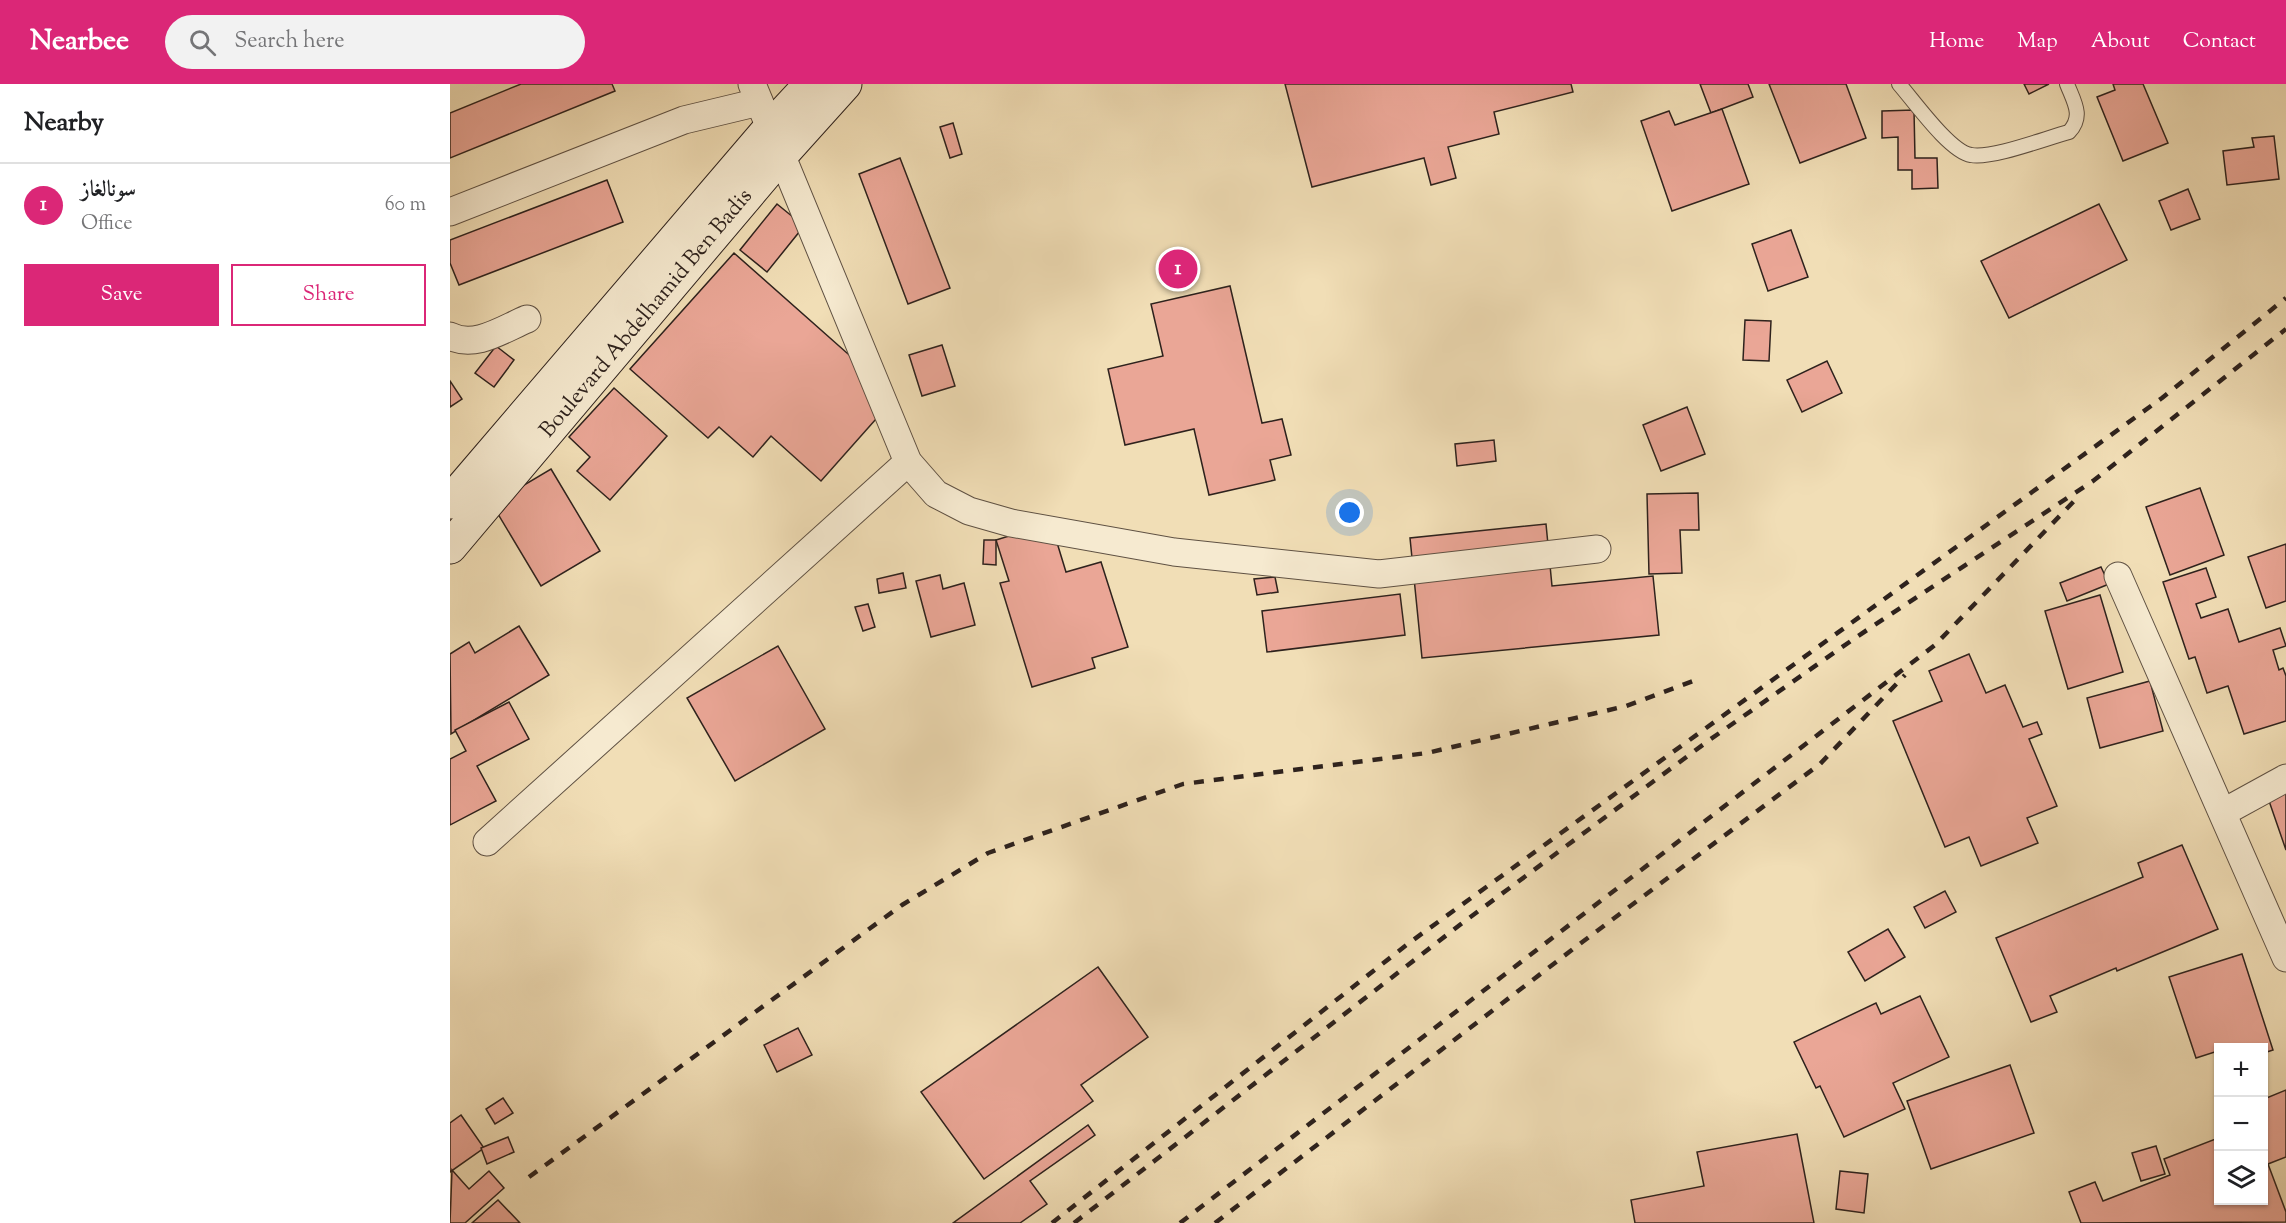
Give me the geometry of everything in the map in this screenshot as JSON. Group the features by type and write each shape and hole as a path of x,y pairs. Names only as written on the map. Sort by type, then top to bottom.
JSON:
{"main road":[{"name":"Boulevard Abdelhamid Ben Badis","path":"450,502 766,117 811,84"},
{"name":"Boulevard Abdelhamid Ben Badis","path":"450,547 766,117 845,84"}],"street":[{"path":"450,212 684,120 766,117 908,462 936,494 969,511 1011,523 1174,552 1379,574 1598,549"},
{"path":"450,336 461,341 476,341 527,319"},
{"path":"488,842 908,462"},
{"path":"2118,576 2224,812 2286,958"},
{"path":"2224,812 2286,778"}],"lane":[{"path":"1899,84 1956,148 1969,155 1985,155 2069,132 2077,123 2078,112 2067,84"}],"building":[{"path":"521,84 612,84 615,91 450,158 450,113"},
{"path":"1285,84 1571,84 1573,92 1494,112 1499,134 1448,147 1456,178 1431,185 1424,158 1312,187"},
{"path":"1700,84 1748,84 1753,97 1711,113"},
{"path":"1769,84 1846,84 1866,138 1800,163"},
{"path":"2024,84 2049,84 2029,94"},
{"path":"2113,84 2143,84 2168,143 2123,161 2097,97 2115,90"},
{"path":"1722,109 1749,184 1672,211 1641,121 1669,111 1675,125"},
{"path":"1914,110 1915,158 1937,158 1938,188 1912,189 1912,170 1898,170 1898,137 1882,138 1882,111"},
{"path":"953,123 962,154 950,158 940,127"},
{"path":"2274,136 2279,179 2227,185 2223,151 2254,147 2252,138"},
{"path":"900,158 950,288 908,304 859,174"},
{"path":"607,180 623,222 459,285 450,263 450,240"},
{"path":"2188,189 2200,219 2171,230 2159,201"},
{"path":"777,204 804,226 767,272 740,250"},
{"path":"2099,204 2127,260 2009,318 1981,261"},
{"path":"1791,230 1808,277 1768,291 1752,244"},
{"path":"734,253 882,384 884,410 821,481 771,436 753,457 719,427 708,438 630,369"},
{"path":"1230,286 1262,423 1282,419 1291,455 1270,460 1275,480 1209,495 1194,429 1125,445 1108,369 1163,356 1151,304"},
{"path":"1745,320 1771,321 1769,361 1743,360"},
{"path":"942,345 955,386 922,396 909,355"},
{"path":"496,346 514,360 494,387 475,373"},
{"path":"1827,361 1842,393 1802,412 1787,380"},
{"path":"450,381 462,399 450,407"},
{"path":"614,388 667,436 610,500 577,471 590,457 569,437"},
{"path":"1687,407 1705,454 1661,471 1643,425"},
{"path":"1494,440 1496,461 1457,466 1455,444"},
{"path":"551,469 600,551 541,586 492,504"},
{"path":"2200,488 2224,555 2170,575 2146,507"},
{"path":"1698,493 1699,530 1680,530 1682,573 1649,574 1647,494"},
{"path":"1051,523 1066,572 1101,562 1128,647 1092,658 1095,668 1032,687 1000,583 1009,581 996,540"},
{"path":"1546,524 1552,586 1653,576 1659,635 1422,658 1410,538"},
{"path":"984,540 996,540 996,565 983,564"},
{"path":"2286,544 2286,601 2266,608 2248,557"},
{"path":"2101,567 2109,584 2067,601 2060,583"},
{"path":"2206,568 2216,597 2196,604 2201,618 2228,609 2239,642 2280,628 2286,646 2273,650 2279,670 2283,668 2286,676 2286,721 2244,734 2228,686 2207,693 2195,657 2189,659 2163,582"},
{"path":"903,573 906,588 879,593 877,579"},
{"path":"940,575 943,589 964,583 975,625 931,637 916,581"},
{"path":"1275,577 1278,592 1257,595 1254,579"},
{"path":"1400,594 1405,635 1267,652 1262,611"},
{"path":"2100,595 2123,672 2068,689 2045,611"},
{"path":"868,604 875,627 863,631 855,607"},
{"path":"519,626 549,675 451,734 450,654 469,642 475,653"},
{"path":"778,646 825,729 735,781 687,698"},
{"path":"1969,654 1986,693 2005,685 2023,727 2037,722 2042,734 2029,739 2057,806 2027,818 2038,843 1981,866 1969,837 1945,847 1893,721 1942,701 1929,671"},
{"path":"2150,681 2163,731 2100,748 2087,698"},
{"path":"509,702 529,739 477,766 496,801 450,825 450,759 466,751 455,730"},
{"path":"2286,792 2286,850 2268,798"},
{"path":"2182,845 2218,929 2050,996 2057,1012 2031,1022 1996,938 2143,877 2138,863"},
{"path":"1945,891 1956,912 1925,928 1914,907"},
{"path":"1888,929 1905,957 1865,981 1848,952"},
{"path":"2242,954 2273,1050 2268,1052 2268,1043 2214,1043 2214,1052 2196,1058 2169,977"},
{"path":"1098,967 1148,1037 1081,1085 1093,1101 984,1179 921,1092"},
{"path":"1920,996 1949,1057 1893,1083 1905,1109 1844,1137 1820,1086 1816,1088 1794,1042 1876,1003 1881,1014"},
{"path":"798,1028 812,1055 777,1072 764,1045"},
{"path":"2010,1065 2034,1133 1931,1169 1907,1101"},
{"path":"2286,1090 2286,1157 2268,1164 2268,1151 2268,1097"},
{"path":"503,1098 513,1113 495,1124 486,1109"},
{"path":"461,1115 484,1148 450,1172 450,1123"},
{"path":"1088,1125 1095,1135 1030,1181 1047,1204 1020,1223 953,1223"},
{"path":"1797,1134 1814,1223 1635,1223 1631,1200 1704,1186 1697,1152"},
{"path":"508,1137 514,1152 487,1164 481,1148"},
{"path":"2214,1140 2214,1205 2268,1205 2268,1164 2286,1212 2286,1222 2081,1223 2069,1192 2095,1182 2103,1201 2170,1175 2164,1159"},
{"path":"2156,1146 2165,1174 2141,1181 2132,1153"},
{"path":"452,1170 469,1189 489,1171 504,1188 465,1223 450,1223"},
{"path":"1840,1171 1868,1174 1864,1213 1836,1209"},
{"path":"498,1200 520,1223 472,1223"}],"railway":[{"path":"1052,1223 1409,943 2162,398 2286,298"},
{"path":"1074,1223 1461,924 1708,741 1858,636 2093,481 2286,329"},
{"path":"1180,1223 1935,645 2077,498"},
{"path":"1215,1223 1577,946 1820,764 1905,675"},
{"path":"529,1177 902,905 988,853 1183,784 1427,753 1626,706 1693,681"}],"place":[{"name":"سونالغاز","path":"1178,269"}]}
